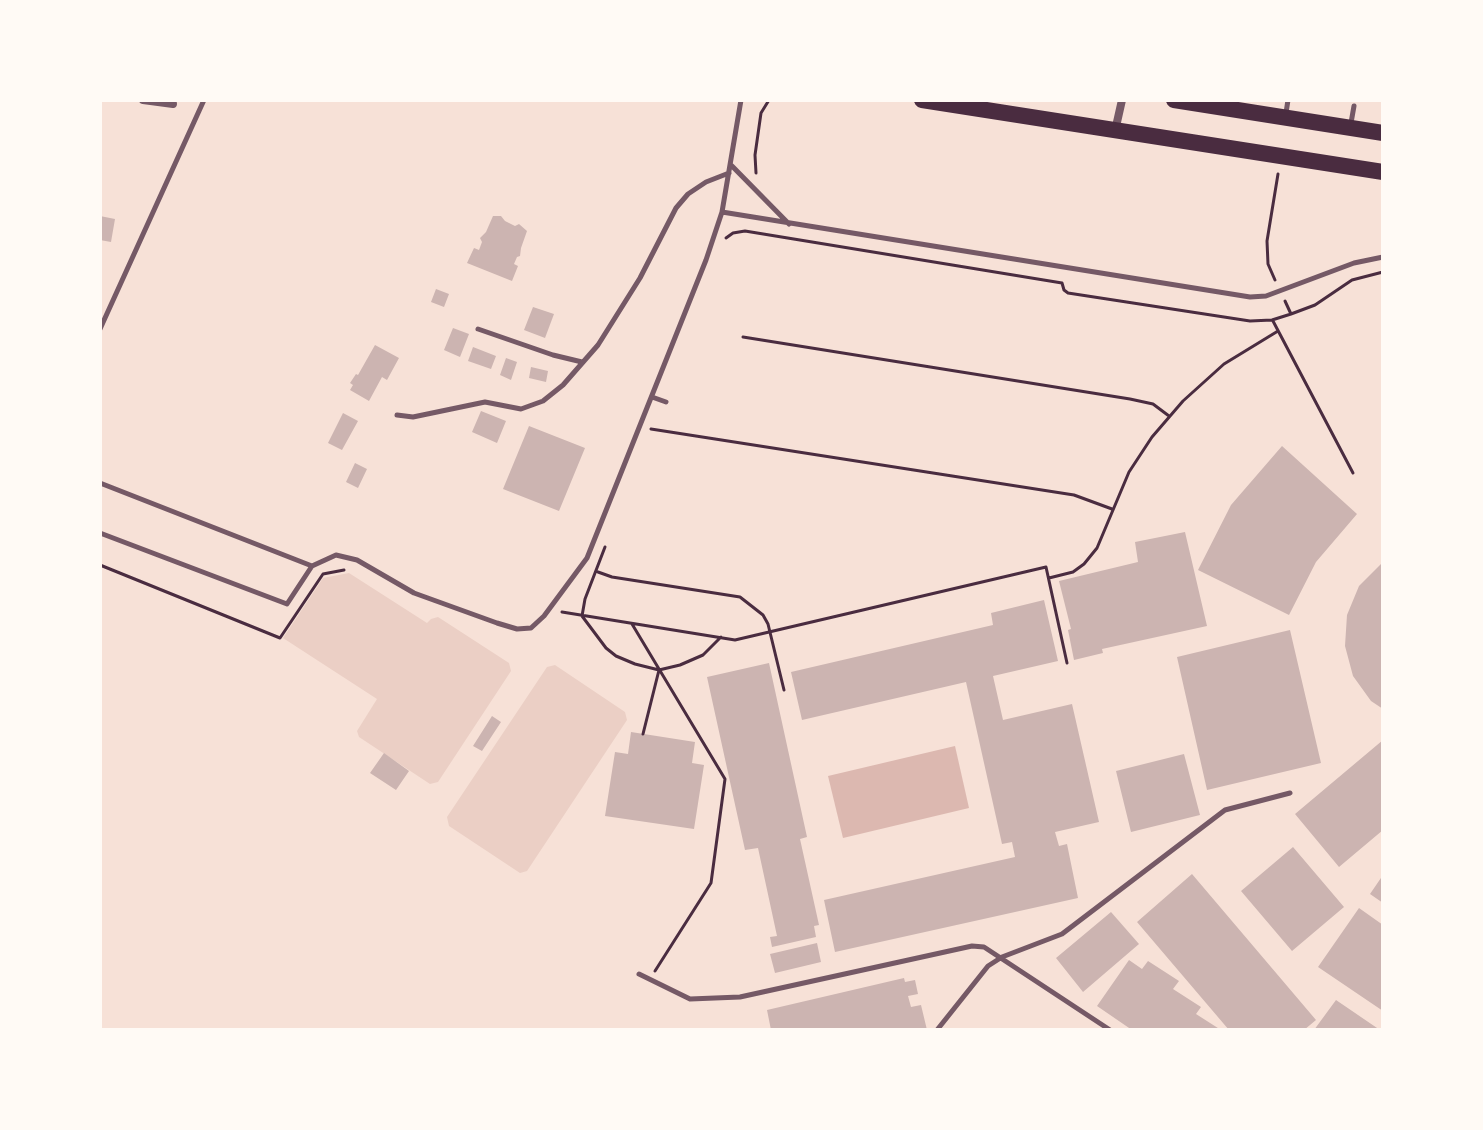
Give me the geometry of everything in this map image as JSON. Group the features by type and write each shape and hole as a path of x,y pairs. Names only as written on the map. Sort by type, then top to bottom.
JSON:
{"main road":[{"path":"922,100 1383,172"},
{"path":"1174,100 1383,133"}],"street":[{"path":"143,100 173,104"},
{"path":"1115,131 1122,100"}],"lane":[{"path":"100,329 204,100"},
{"path":"100,533 287,604 312,566 336,555 357,560 414,593 517,629 531,628 544,616 587,558 652,397 722,212 741,100"},
{"path":"1285,118 1288,100"},
{"path":"1350,128 1354,106"},
{"path":"730,169 790,225"},
{"path":"397,415 413,417 485,402 521,409 543,401 598,345 640,278 676,208 688,194 730,169"},
{"path":"722,212 1235,295 1266,296 1354,263 1383,257"},
{"path":"478,329 582,362"},
{"path":"652,397 664,401"},
{"path":"100,483 312,566"},
{"path":"937,1030 988,966 1002,957 1062,934 1225,810 1290,793"},
{"path":"639,974 690,999 740,997 972,946 984,947 1110,1030"}],"path":[{"path":"755,191 762,186 757,178 755,155 761,113 769,100"},
{"path":"1278,174 1268,264 1291,314"},
{"path":"724,241 733,233 745,231 1062,283 1068,293 1250,321 1272,320 1291,314 1315,305 1352,280 1383,272"},
{"path":"1272,320 1353,473"},
{"path":"1049,578 1073,572 1097,548 1129,472 1169,416 1224,364 1278,331"},
{"path":"743,337 1130,399 1153,404 1169,416"},
{"path":"648,436 664,401"},
{"path":"651,429 1074,495 1112,509"},
{"path":"608,536 598,572 585,599 582,616 598,639 616,656 659,670 703,655 721,637"},
{"path":"100,565 280,638 323,574 353,568"},
{"path":"558,612 735,640 1046,567 1067,663"},
{"path":"598,572 612,577 740,597 763,615 771,632 784,690"},
{"path":"632,624 725,779 711,883 651,978"},
{"path":"643,734 659,670"}],"shaded area":[{"path":"349,573 427,623 438,617 509,663 511,671 438,782 430,784 359,737 357,731 377,699 283,638 323,578"},
{"path":"555,665 625,712 627,720 527,871 520,873 449,826 447,817 547,667"},
{"path":"955,746 969,808 843,838 828,776"}],"building":[{"path":"100,216 115,219 111,242 100,240"},
{"path":"493,216 501,216 527,231 520,256 514,264 518,266 512,281 467,263 474,248 479,250 480,238"},
{"path":"436,289 449,294 444,307 431,302"},
{"path":"533,307 554,314 545,338 524,330"},
{"path":"453,328 469,334 460,357 444,350"},
{"path":"375,345 399,358 387,380 382,377 369,401 350,390 353,385 350,383"},
{"path":"473,347 496,356 491,369 468,361"},
{"path":"506,358 517,362 511,380 500,375"},
{"path":"531,367 548,371 546,382 529,378"},
{"path":"481,411 506,421 497,443 472,432"},
{"path":"343,413 358,421 342,450 328,443"},
{"path":"529,426 585,448 559,511 503,489"},
{"path":"1282,446 1357,514 1316,562 1289,615 1198,570 1231,505"},
{"path":"355,463 367,469 358,488 346,482"},
{"path":"1185,532 1207,626 1102,649 1103,653 1074,660 1068,630 1071,629 1059,581 1138,562 1135,542"},
{"path":"1383,562 1383,709 1371,701 1353,676 1345,646 1347,615 1359,586"},
{"path":"1044,600 1058,661 993,676 1003,720 1072,704 1099,822 1055,832 1059,846 1067,844 1078,898 835,952 824,900 1015,857 1012,842 1002,844 966,682 802,720 791,672 993,625 991,613"},
{"path":"1290,630 1321,763 1207,790 1177,657"},
{"path":"769,663 807,837 800,839 819,925 814,926 816,937 772,947 770,937 777,936 758,848 745,850 707,677"},
{"path":"492,716 501,722 482,751 473,746"},
{"path":"631,732 695,742 692,763 704,765 694,829 605,816 615,752 628,754"},
{"path":"1383,740 1383,830 1339,867 1295,814"},
{"path":"384,753 409,771 396,790 370,773"},
{"path":"1184,754 1200,815 1131,832 1116,771"},
{"path":"1293,847 1344,907 1292,951 1241,891"},
{"path":"1192,874 1316,1020 1304,1030 1229,1030 1137,922"},
{"path":"1383,875 1383,903 1370,894"},
{"path":"1359,908 1383,925 1383,1011 1318,967"},
{"path":"1111,912 1139,944 1083,992 1056,958"},
{"path":"817,943 821,962 775,973 770,954"},
{"path":"1129,960 1142,969 1148,961 1179,981 1173,989 1201,1007 1196,1014 1221,1030 1132,1030 1097,1006"},
{"path":"904,978 905,982 915,980 918,994 908,996 911,1007 921,1005 927,1030 771,1030 767,1010"},
{"path":"1336,1000 1380,1030 1314,1030"}]}
